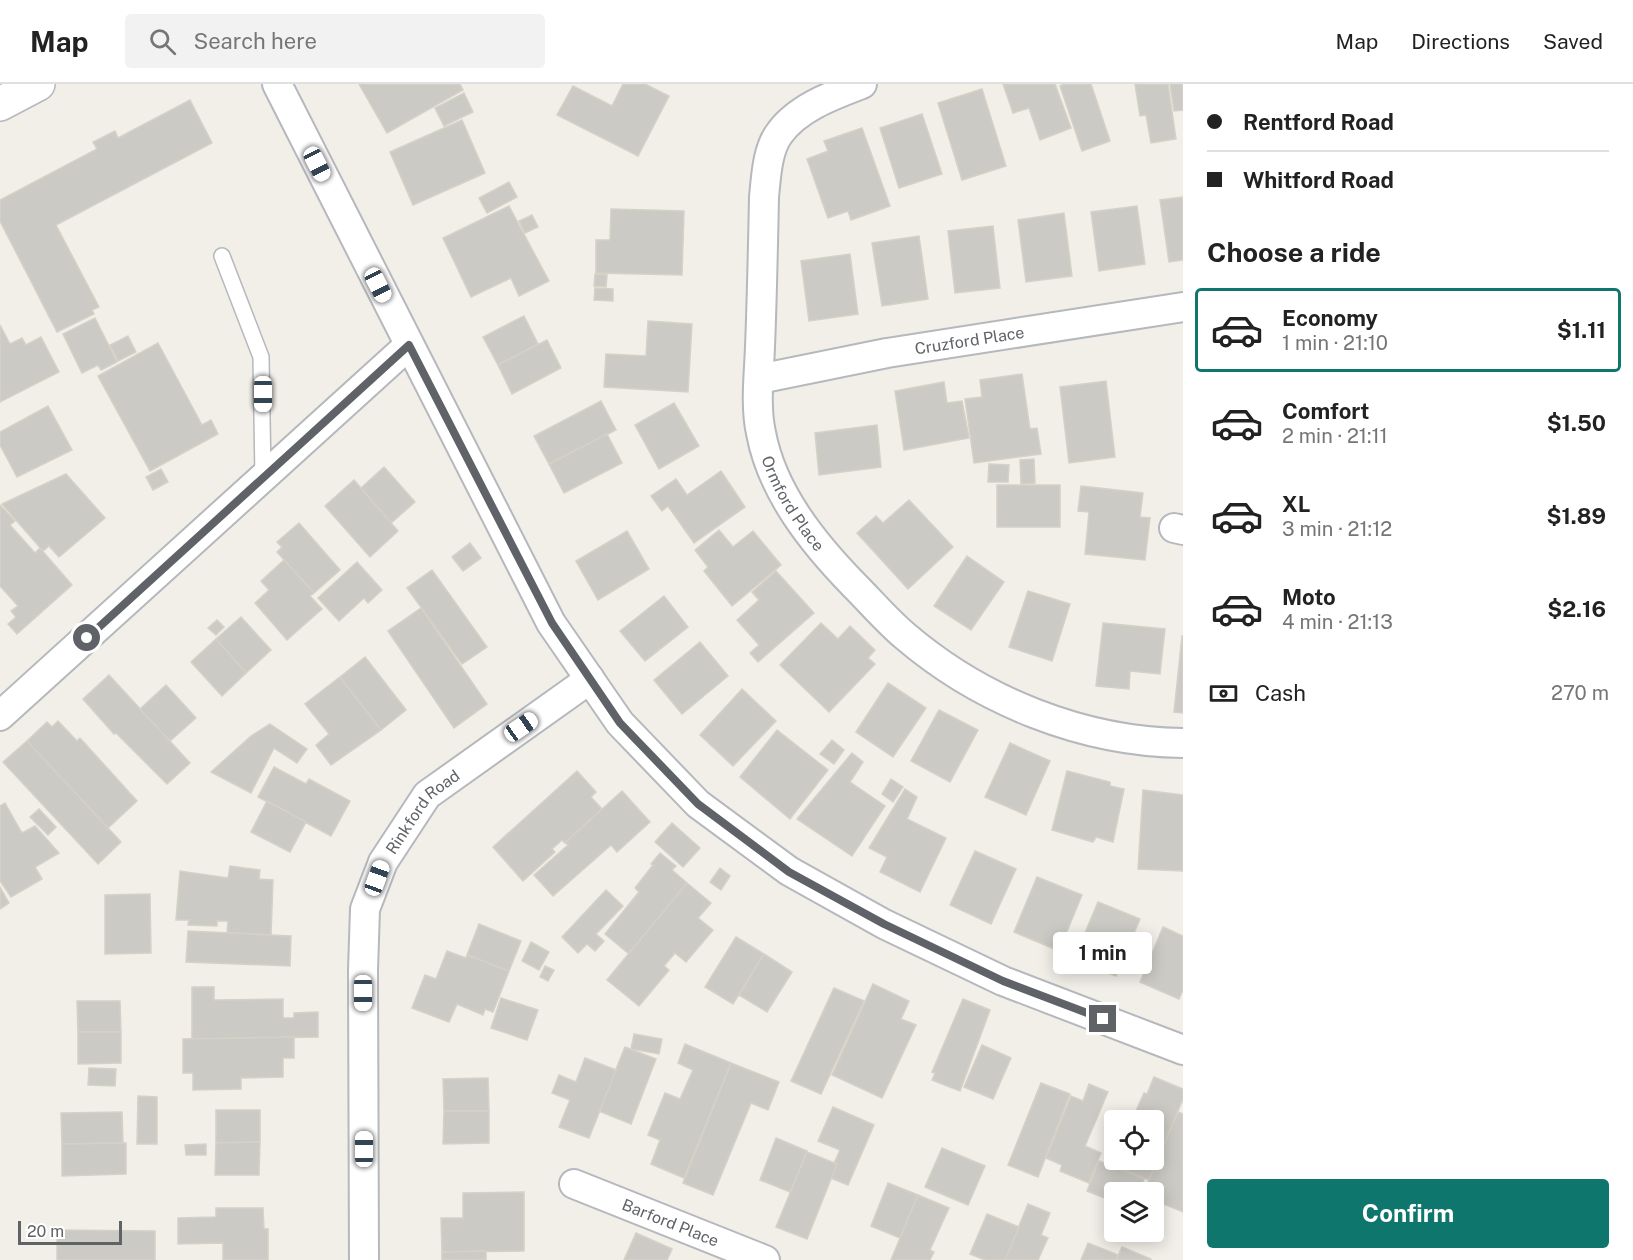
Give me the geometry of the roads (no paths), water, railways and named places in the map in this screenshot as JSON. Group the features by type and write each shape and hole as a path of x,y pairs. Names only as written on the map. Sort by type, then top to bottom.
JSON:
{"street":[{"path":"0,104 38,84"},
{"path":"277,84 552,623 620,723 698,804 789,872 884,924 1003,981 1183,1050"},
{"name":"Ormford Place","path":"862,84 836,93 797,116 778,135 768,164 764,197 759,379 760,432 776,480 794,513 835,565 904,635 947,669 975,685 1048,718 1117,736 1183,743"},
{"name":"Cruzford Place","path":"759,379 898,351 1183,307"},
{"path":"0,716 409,345"},
{"name":"Rinkford Road","path":"364,1260 363,970 365,909 383,862 427,795 590,679"},
{"name":"Barford Place","path":"574,1184 765,1260"}],"lane":[{"path":"222,256 261,357 263,478"}]}
